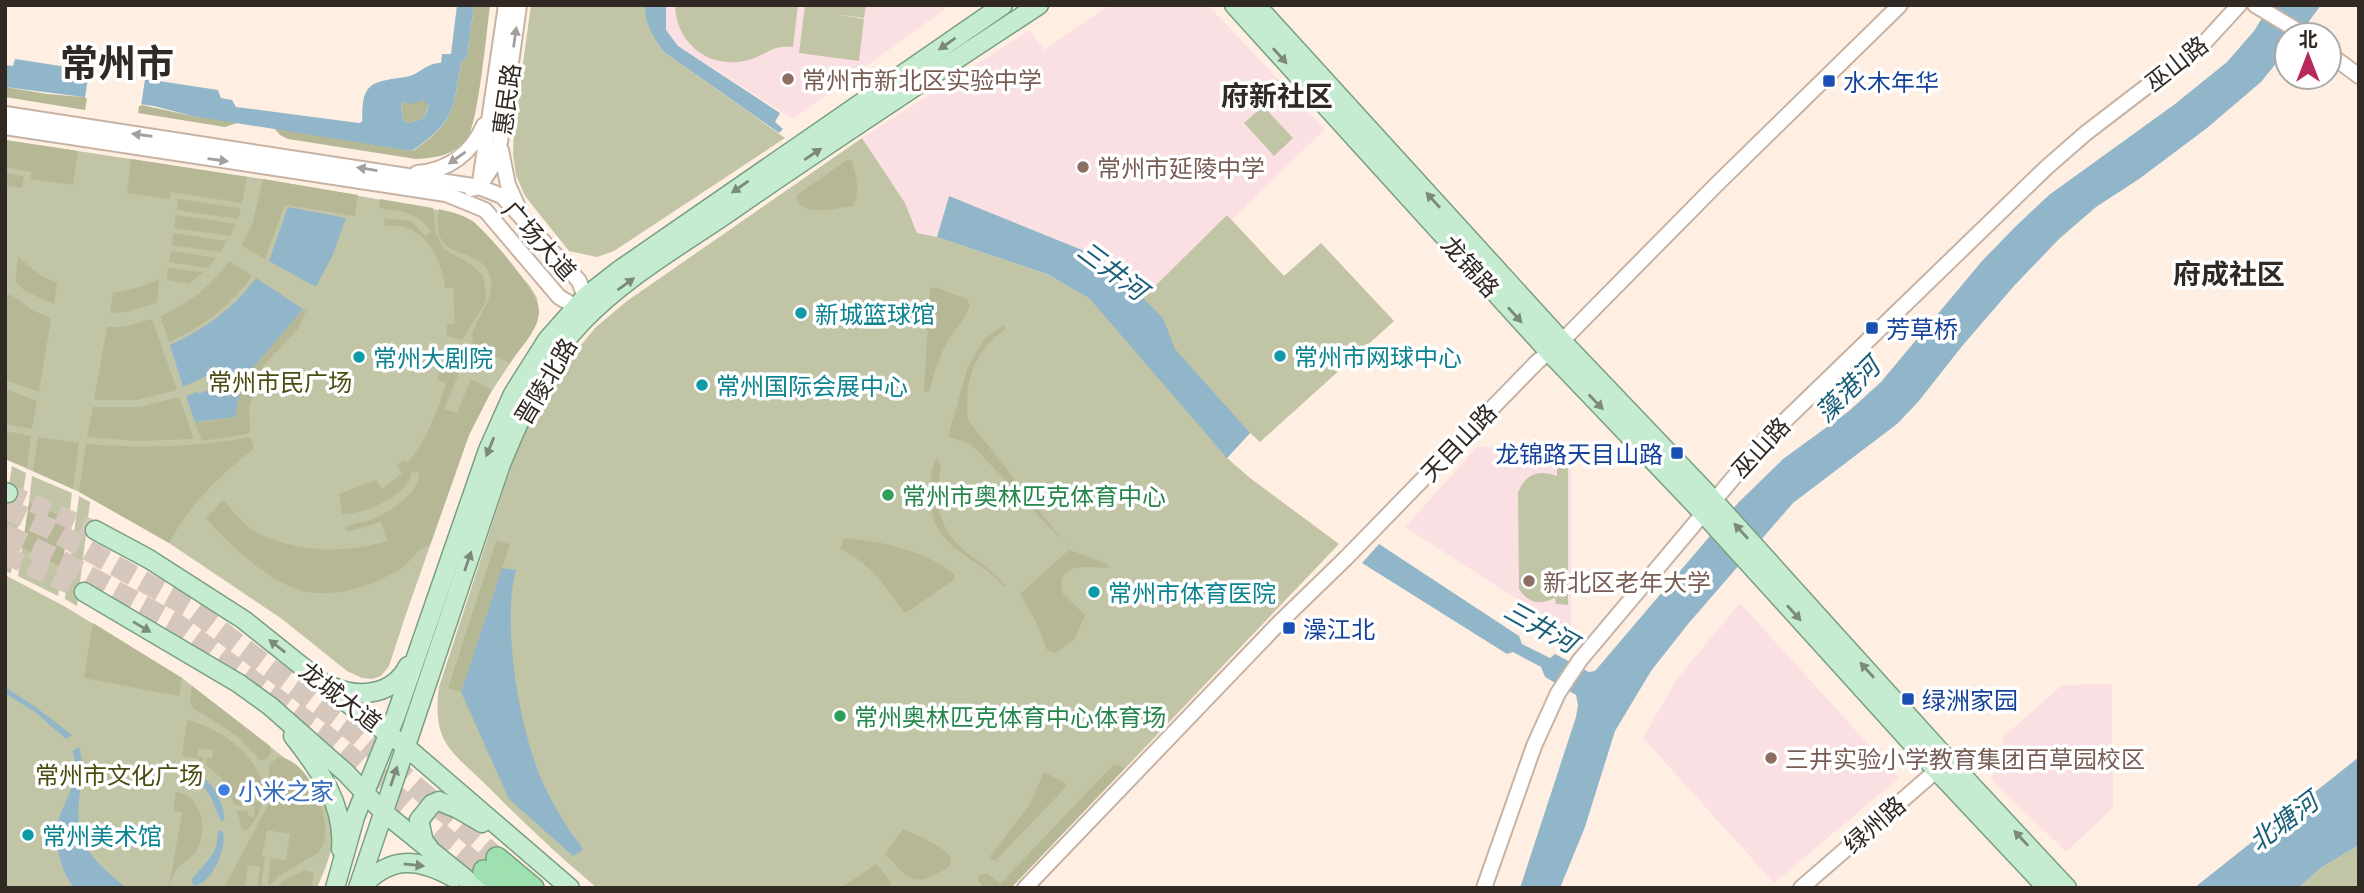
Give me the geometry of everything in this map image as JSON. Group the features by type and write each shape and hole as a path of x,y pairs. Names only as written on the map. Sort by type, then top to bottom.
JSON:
{"highway":[{"path":"482,876 504,888"},
{"path":"482,876 533,888"}],"main road":[{"name":"晋陵北路","path":"337,882 355,817 388,733 488,450 513,394 547,340 618,271 1003,5"},
{"name":"晋陵北路","path":"359,888 382,811 497,476 522,414 584,306 620,287 817,151 1039,5"},
{"name":"龙锦路","path":"1234,5 1754,557 1942,765"},
{"name":"龙锦路","path":"1256,5 1555,347"},
{"name":"龙城大道","path":"95,530 149,559 244,620 405,746 570,888"},
{"path":"84,592 239,683 270,706 366,791 382,811 432,850 482,876"},
{"path":"318,680 344,692 367,693 385,690 402,677 421,641"},
{"path":"270,706 325,781 336,806 342,837 337,882"},
{"path":"1942,765 2047,888"},
{"path":"1942,765 2067,888"},
{"path":"432,850 424,842 419,820 432,804 439,801 458,809 521,846"},
{"path":"359,888 373,875 392,864 414,863 482,876"}],"street":[{"name":"惠民路","path":"485,210 479,187 506,5"},
{"name":"惠民路","path":"479,187 494,164 500,142 519,5"},
{"name":"天目山路","path":"1025,888 1279,623 1537,362 1900,5"},
{"name":"巫山路","path":"1484,888 1534,746 1558,693 1580,660 1712,512 1766,439 2047,167 2086,133 2206,41 2239,5"},
{"path":"2257,6 2282,21"},
{"path":"2343,64 2359,76"},
{"path":"402,174 423,173 444,167 464,155 477,140 491,111"},
{"name":"广场大道","path":"5,114 479,187 502,196 579,281 584,306 559,298 485,210 446,194 5,127"},
{"path":"500,142 508,185 527,224"},
{"path":"446,194 479,187"},
{"path":"541,275 552,278 561,273 560,260"},
{"name":"绿州路","path":"1801,888 1942,765"}],"shaded area":[{"name":"常州市新北区实验中学","path":"666,5 951,5 793,119 678,46 666,30"},
{"name":"常州市延陵中学","path":"1109,5 1208,5 1325,129 1232,220 1227,215 1143,298 1087,252 948,196 937,237 917,233 905,203 862,138 1030,30 1044,50"},
{"name":"新北区老年大学","path":"1477,447 1571,449 1571,634 1405,527"},
{"name":"三井实验小学教育集团百草园校区","path":"1740,603 1899,778 1774,883 1643,738 1676,680"},
{"path":"2112,684 2113,808 2066,852 1991,779 2001,760 2003,737 2062,685"}],"green space":[{"path":"474,5 490,5 481,77 470,132 455,150 437,157 416,159 288,139 274,128 413,151 438,131 450,113 462,60 467,57"},
{"path":"531,5 645,5 645,11 664,52 785,138 614,251 597,257 569,251 525,196 516,175 514,129"},
{"path":"675,5 798,5 793,47 776,48 738,62 711,58 699,52 682,33"},
{"path":"805,5 866,5 864,18 834,14 864,19 859,61 799,53"},
{"path":"5,87 84,97 87,98 85,110 5,97"},
{"path":"422,100 429,104 424,118 409,123 403,120 401,105 404,102"},
{"path":"139,106 192,116 240,122 225,127 138,113"},
{"path":"1263,106 1293,138 1274,156 1244,123"},
{"name":"常州市奥林匹克体育中心","path":"862,138 905,203 917,233 937,237 1047,274 1090,299 1143,298 1227,215 1284,276 1321,243 1394,321 1260,442 1250,433 1227,458 1339,544 1011,888 597,888 459,759 445,742 439,723 439,687 517,448 540,401 565,364 596,327 627,301"},
{"name":"常州市民广场","path":"5,140 263,179 455,213 474,222 529,285 537,298 537,323 489,395 469,435 389,666 381,676 362,678 347,671 282,619 169,543 93,498 5,459"},
{"path":"5,140 78,151 73,185 31,179 31,172 5,167"},
{"path":"131,159 247,177 242,203 171,192 170,199 127,193"},
{"path":"847,160 852,160 857,183 853,206 814,210 796,200 797,195"},
{"path":"5,173 24,176 22,188 5,185"},
{"path":"263,179 358,195 355,216 285,205 265,259 241,245 252,225"},
{"path":"178,199 241,208 238,219 177,210"},
{"path":"380,199 433,208 436,234 444,249 473,266 483,276 485,303 462,340 447,336 447,324 455,323 453,288 445,288 435,253 420,235 399,226 385,226 384,218 411,221 425,236 431,232 414,216 379,208"},
{"path":"439,209 475,223 513,265 537,302 539,311 536,325 510,363 475,348 473,332 489,297 490,276 485,266 448,247 441,239 438,227"},
{"path":"176,215 236,224 230,236 174,228"},
{"path":"173,233 227,241 220,252 172,245"},
{"path":"171,251 216,258 207,268 169,262"},
{"path":"18,257 43,277 57,283 54,304 25,291 15,282"},
{"path":"229,261 252,276 235,297 215,315 169,342 160,316 199,293"},
{"path":"168,268 203,272 189,284 167,280"},
{"path":"159,279 157,303 125,312 110,313 113,293 140,287"},
{"path":"935,287 967,299 970,305 942,352 929,392 924,391 930,289"},
{"path":"10,294 34,311 51,318 39,392 5,380 5,300"},
{"path":"303,309 306,311 298,329 264,365 249,409 248,434 202,441 195,423 235,417 241,387 251,370"},
{"path":"152,319 177,390 137,400 94,400 107,327 123,327"},
{"path":"1004,325 1006,329 986,347 973,368 968,393 968,420 1065,544 972,445 948,436 968,367 984,339"},
{"path":"442,365 459,373 444,409 457,413 471,379 492,390 469,435 430,545 420,550 402,568 373,583 347,591 307,592 270,576 235,548 206,518 223,500 254,531 286,544 337,549 387,541 381,522 350,531 344,528 370,520 394,507 415,487 419,472 411,473 409,481 394,496 361,511 342,514 339,494 376,480 382,489 402,473 397,466 403,460 407,463 414,454 431,425 439,404 446,383 437,380"},
{"path":"5,389 37,401 32,429 5,424"},
{"path":"179,397 194,439 137,441 87,437 93,407 139,407"},
{"path":"5,431 31,436 27,468 5,459"},
{"path":"38,437 79,443 73,489 33,471"},
{"path":"249,437 253,450 206,492 169,543 79,492 86,444 168,446"},
{"path":"1557,457 1568,457 1568,605 1556,604 1555,598 1535,602 1519,589 1518,493 1528,477 1538,473 1557,476"},
{"path":"936,458 941,465 939,511 947,531 954,541 1006,586 956,549 938,529 932,515 930,496"},
{"path":"12,466 26,473 11,573 5,571 5,512"},
{"path":"32,476 72,493 69,519 29,502"},
{"path":"79,496 90,502 77,606 65,599"},
{"path":"29,502 69,519 62,568 22,548"},
{"path":"844,538 872,541 918,554 944,567 955,575 954,580 905,613 869,568 840,549"},
{"path":"496,541 510,544 461,692 448,688"},
{"path":"22,548 62,568 58,596 18,576"},
{"path":"1070,549 1108,564 1109,568 1075,568 1063,576 1063,594 1085,615 1074,640 1055,653 1047,650 1037,624 1020,594"},
{"name":"常州市文化广场","path":"5,575 64,606 182,678 299,769 320,796 332,827 331,850 317,888 5,888"},
{"path":"93,623 182,678 179,696 84,678"},
{"path":"192,686 270,746 271,753 267,759 261,761 237,736 192,707"},
{"path":"187,720 223,735 252,761 260,777 263,794 259,812 247,830 242,830 237,810 248,811 248,816 254,817 255,806 235,805 222,779 205,764 207,757 212,758 213,750 198,749 198,757 203,757 203,763 195,758 182,756"},
{"path":"278,757 290,760 310,781 323,811 324,841 319,852 279,876 270,885 271,858 286,860 290,834 267,830 262,856 265,857 261,888 257,888 260,867 248,865 245,888 225,886 269,803 269,765"},
{"path":"1114,764 1125,768 1011,888 985,888 979,882 979,876 987,873 1000,884"},
{"path":"1044,772 1065,783 1066,787 996,860 992,860 990,856 1029,806"},
{"path":"176,792 186,795 195,804 202,818 202,831 197,849 177,869 169,888 182,813 173,811"},
{"path":"903,829 930,841 948,853 951,860 949,866 931,877 921,880 910,878 885,854"},
{"path":"2359,845 2359,888 2298,888 2322,867"},
{"path":"876,864 889,879 892,888 841,888"},
{"path":"306,870 314,873 311,888 277,888 284,880"}],"water":[{"path":"457,5 474,5 467,57 462,60 450,113 437,131 412,151 192,116 154,106 5,87 5,65 13,66 15,59 218,90 221,98 232,100 236,107 359,123 362,122 364,96 371,86 381,81 410,76 441,63 442,54 451,54","holes":["422,100 429,105 424,118 409,123 403,120 401,105 404,102 413,104"]},
{"path":"645,5 666,5 666,30 678,46 780,113 775,122 783,129 779,133 664,52 648,24"},
{"path":"2270,5 2321,5 2309,21 2273,21 2273,67 2261,82 2207,128 2139,179 2096,207 2059,239 2014,286 1897,424 1793,503 1651,671 1615,731 1585,827 1560,888 1520,888 1576,717 1576,695 1545,677 1541,667 1513,652 1507,654 1362,563 1379,544 1519,636 1522,644 1550,658 1555,654 1589,672 1595,671 1738,503 1783,459 1849,411 1881,382 1982,261 2015,227 2049,195 2175,104 2227,62 2254,31"},
{"path":"949,196 1087,252 1163,318 1175,349 1250,433 1227,458 1090,299 1047,274 937,237"},
{"path":"288,207 346,218 333,254 316,287 269,261"},
{"path":"256,278 303,309 251,370 241,387 235,417 195,422 186,396 212,388 206,376 183,387 170,345 217,318"},
{"path":"502,568 516,570 512,593 512,648 515,679 527,737 547,791 583,850 573,856 509,799 461,692"},
{"path":"5,687 72,735 66,739 35,712 5,693"},
{"path":"79,747 82,768 78,816 84,841 97,861 127,888 74,888 60,860 57,828 76,773 72,751"},
{"name":"北塘河","path":"2359,757 2359,845 2322,867 2298,888 2194,888"},
{"path":"191,771 204,778 215,791 222,806 224,821 221,821 207,791 189,776"},
{"path":"221,830 224,839 221,855 213,871 196,886 192,884 192,879 213,853 218,832"}],"pier":[{"path":"89,70 145,79 141,106 85,98"}],"tunnel":[{"path":"8,493 95,530"},
{"path":"5,508 50,529 189,607 354,732 497,858"},
{"path":"5,534 63,562 178,625 325,735 484,871"},
{"path":"5,555 84,592"}],"place":[{"name":"常州市新北区实验中学","path":"788,79"},
{"name":"水木年华","path":"1829,81"},
{"name":"常州市延陵中学","path":"1083,167"},
{"name":"新城篮球馆","path":"801,313"},
{"name":"芳草桥","path":"1872,328"},
{"name":"常州市网球中心","path":"1280,356"},
{"name":"常州大剧院","path":"359,357"},
{"name":"常州国际会展中心","path":"702,385"},
{"name":"龙锦路天目山路","path":"1677,453"},
{"name":"常州市奥林匹克体育中心","path":"888,495"},
{"name":"新北区老年大学","path":"1529,581"},
{"name":"常州市体育医院","path":"1094,592"},
{"name":"澡江北","path":"1289,628"},
{"name":"绿洲家园","path":"1908,699"},
{"name":"常州奥林匹克体育中心体育场","path":"840,716"},
{"name":"三井实验小学教育集团百草园校区","path":"1771,758"},
{"name":"小米之家","path":"224,790"},
{"name":"常州美术馆","path":"28,835"}],"district":[{"name":"常州市","path":"117,62"},
{"name":"府新社区","path":"1277,95"},
{"name":"府成社区","path":"2229,273"}],"water label":[{"name":"三井河","path":"1113,270"},
{"name":"藻港河","path":"1847,389"},
{"name":"三井河","path":"1541,626"}]}
